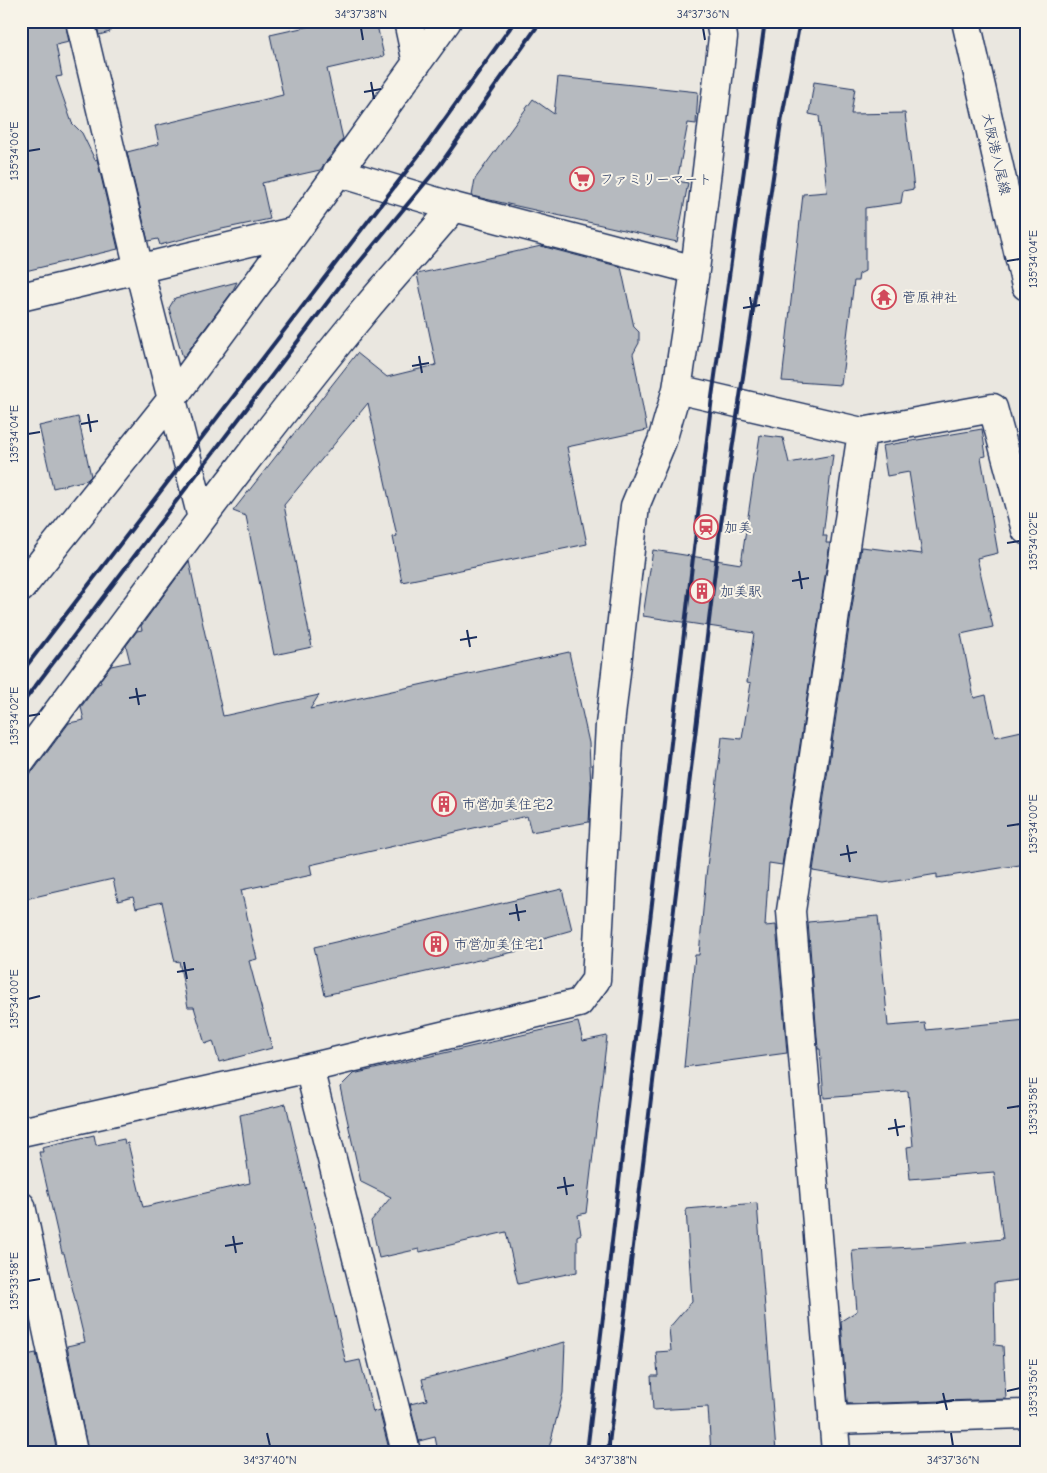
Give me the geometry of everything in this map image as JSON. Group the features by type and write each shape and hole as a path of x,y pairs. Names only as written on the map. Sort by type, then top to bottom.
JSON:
{"street":[{"path":"80,21 139,269 202,518"},
{"path":"408,21 417,63"},
{"path":"21,588 172,399 296,231 446,21"},
{"path":"21,1132 309,1068 579,1003 596,980 610,725 635,506 662,441 676,389 695,270 723,36 720,21"},
{"name":"大阪港八尾線","path":"966,21 1026,286"},
{"path":"338,172 454,207 695,270"},
{"path":"21,761 202,518 366,310 454,207"},
{"path":"21,297 296,231"},
{"path":"676,389 862,432 993,408 1026,530"},
{"path":"836,1452 791,911 862,432"},
{"path":"309,1068 406,1452"},
{"path":"21,1206 73,1452"},
{"path":"833,1420 1026,1414"}],"building":[{"path":"21,21 65,21 69,42 56,45 62,76 56,77 72,123 82,133 95,160 97,159 118,249 21,272"},
{"path":"96,21 108,21 110,32 99,35"},
{"path":"333,21 376,21 384,56 327,69 343,139 320,170 262,183 270,219 160,245 158,239 148,241 127,152 159,144 155,126 283,95 270,35"},
{"path":"558,77 698,92 696,124 688,123 677,181 688,183 677,242 472,196 475,179 533,99 554,114"},
{"path":"814,82 855,88 851,114 905,113 914,189 903,191 901,203 865,208 865,271 859,274 858,281 854,281 841,385 782,381 803,194 827,192 819,116 809,114"},
{"path":"541,246 621,267 634,327 639,332 639,343 633,354 647,430 567,447 587,544 402,582 393,537 397,536 368,403 284,505 312,647 274,655 246,516 233,511 357,353 387,377 436,365 417,274"},
{"path":"237,282 232,292 183,358 169,308 175,298"},
{"path":"78,417 91,476 87,480 53,488 39,426"},
{"path":"982,429 986,456 981,457 998,553 977,558 993,627 961,634 974,698 986,695 995,737 1026,730 1026,864 937,878 937,874 884,883 813,871 861,547 922,554 909,472 887,476 882,446"},
{"path":"760,435 783,438 789,463 833,455 823,536 827,536 826,543 830,543 782,865 769,863 765,926 776,925 787,1053 684,1067 695,955 699,955 722,737 742,739 751,683 747,682 754,633 643,616 653,550 741,564"},
{"path":"189,561 223,716 319,695 310,709 569,652 589,743 591,786 589,822 531,832 527,816 310,865 312,875 241,890 257,959 249,961 272,1048 219,1062 213,1041 205,1044 194,1007 188,1007 179,961 175,962 162,902 136,908 133,897 118,901 113,879 21,900 21,776 28,775 34,770 69,723 84,720 81,707 98,684 101,683 100,680 111,666 130,662 126,646 137,631 142,630 141,626"},
{"name":"市営加美住宅1","path":"562,889 572,930 526,943 527,949 325,995 314,947"},
{"path":"878,916 888,1026 925,1023 926,1030 1026,1020 1026,1279 994,1283 995,1345 1003,1346 1006,1399 851,1404 847,1402 841,1321 857,1311 852,1250 934,1246 1003,1239 994,1172 910,1179 907,1147 913,1146 908,1091 824,1098 820,1049 818,1049 808,922"},
{"path":"578,1022 583,1041 607,1036 586,1213 578,1215 581,1234 577,1236 577,1272 518,1284 506,1232 420,1252 419,1249 379,1258 371,1221 391,1197 361,1182 340,1087 353,1074"},
{"path":"286,1104 346,1363 360,1360 373,1412 379,1410 389,1449 381,1452 88,1452 67,1346 85,1342 39,1152 43,1152 42,1147 94,1135 96,1145 124,1139 125,1144 128,1143 143,1207 250,1183 240,1115"},
{"path":"757,1203 776,1452 711,1452 708,1407 653,1410 651,1376 658,1376 656,1352 671,1351 669,1328 692,1301 686,1209"},
{"path":"565,1342 563,1393 548,1452 438,1452 435,1437 419,1441 410,1404 427,1400 422,1379"},
{"path":"36,1353 57,1452 21,1452 21,1356"}],"railway":[{"path":"21,673 425,147 515,21"},
{"path":"21,705 343,282 440,165 541,21"},
{"path":"587,1452 712,397 765,21"},
{"path":"608,1452 720,530 782,117 800,21"}],"place":[{"name":"ファミリーマート","path":"582,179"},
{"name":"菅原神社","path":"884,297"},
{"name":"加美","path":"706,527"},
{"name":"加美駅","path":"702,591"},
{"name":"市営加美住宅2","path":"444,804"},
{"name":"市営加美住宅1","path":"436,944"}]}
